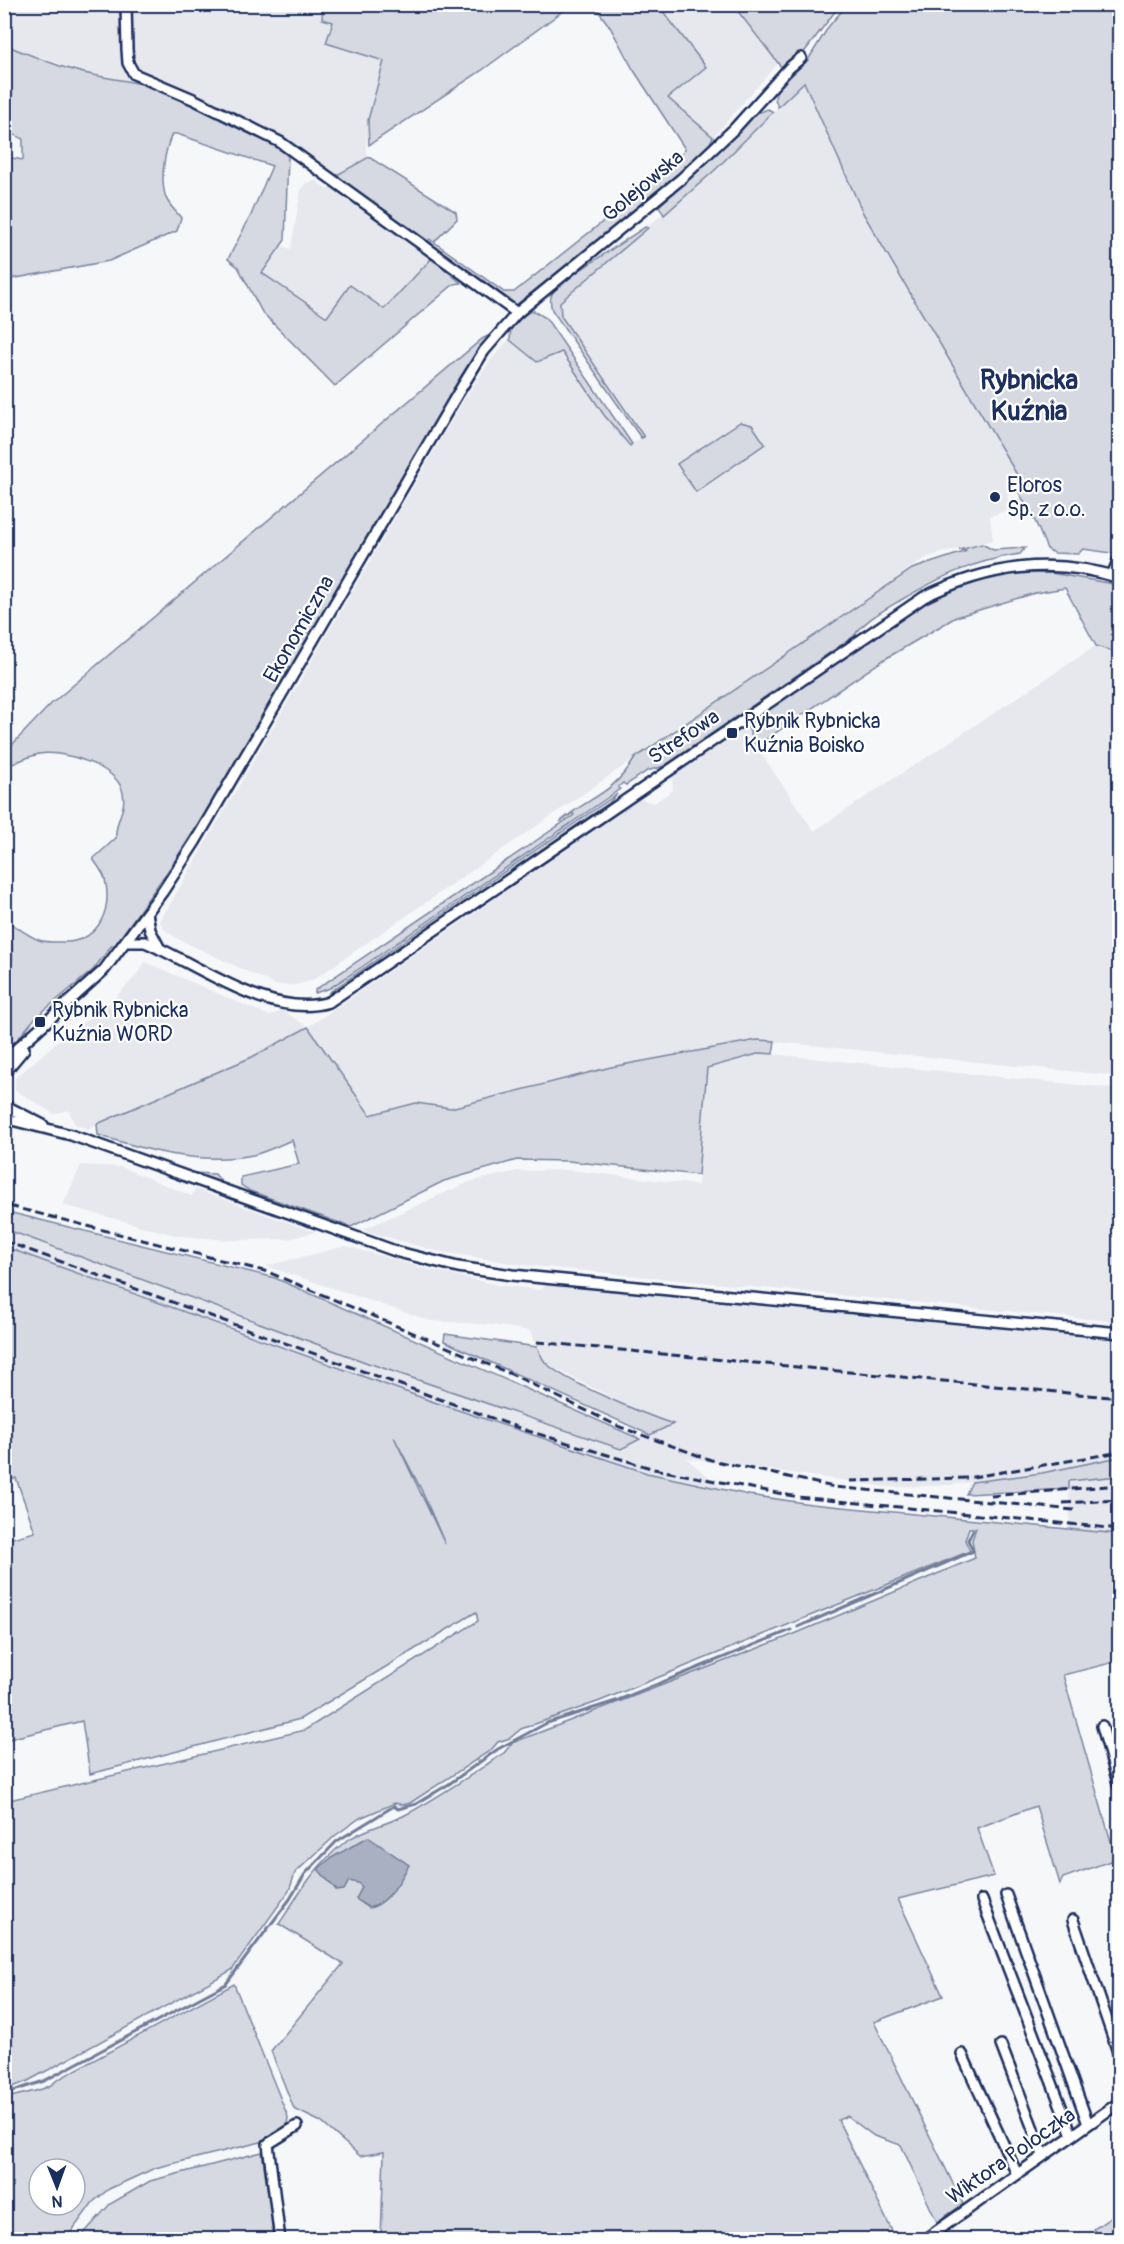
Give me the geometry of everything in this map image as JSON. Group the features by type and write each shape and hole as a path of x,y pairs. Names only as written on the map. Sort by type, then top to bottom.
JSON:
{"street":[{"path":"126,4 128,63 134,74 186,96 280,142 517,313"},
{"name":"Golejowska","path":"499,332 517,313 668,190 717,146 801,58"},
{"name":"Ekonomiczna","path":"4,1060 32,1038 96,979 127,942 147,913 195,842 471,371 499,332"},
{"path":"1116,577 1119,557"},
{"name":"Strefowa","path":"160,949 264,999 302,1006 329,1002 924,597 970,577 1021,566 1058,565 1116,577"},
{"path":"147,913 150,930 160,949"},
{"path":"127,942 140,941 160,949"},
{"name":"Ekonomiczna","path":"4,1073 32,1038"},
{"path":"4,1105 50,1129"},
{"path":"4,1118 50,1129 366,1242 458,1267 512,1275 1119,1333"},
{"path":"1102,1726 1119,1790"},
{"path":"1006,1896 1088,2124"},
{"path":"982,1900 1072,2135"},
{"path":"1073,1920 1119,2058"},
{"path":"1001,2045 1044,2155"},
{"path":"963,2054 1017,2174"},
{"name":"Wiktora Poloczka","path":"924,2240 1119,2102"},
{"path":"280,2240 268,2144 297,2126"}],"shaded area":[{"path":"12,4 5,45 71,69 159,89 178,99 179,96 275,144 288,156 285,240 262,273 327,317 350,285 384,309 432,258 461,283 454,284 335,386 262,312 238,267 228,259 251,215 272,166 177,134 172,134 167,148 163,180 166,198 181,218 177,231 109,261 5,280 4,5","holes":["10,133 23,139 23,160 6,157"]},
{"path":"323,4 571,5 481,71 369,145 368,120 384,61 326,43 333,22 322,19"},
{"path":"12,5 123,5 122,64 129,81 92,75 5,45"},
{"path":"132,5 323,5 322,19 333,22 326,43 384,61 368,120 366,151 369,157 335,176 272,133 151,79 139,70 133,53"},
{"path":"594,5 658,5 706,67 668,98 713,137 709,145 655,195 516,305 428,245 432,241 430,239 426,243 335,176 369,157 456,212 457,219 434,242 504,292 514,292 676,162 685,149"},
{"path":"658,5 733,5 778,63 713,137 667,98 705,67"},
{"path":"733,5 840,5 802,55 791,58 782,68"},
{"path":"847,5 1119,5 1119,554 1083,549 1078,554 1054,553 1047,549 1017,489 1023,485 863,213 804,82 778,107 775,99 776,90 808,60 829,26"},
{"path":"804,81 863,213 1023,485 1007,494 1010,507 1006,511 990,516 993,540 927,557 313,980 296,985 276,985 178,939 164,929 160,921 463,401 490,361 525,321 546,324 629,446 643,437 561,316 560,301 715,170"},
{"path":"768,109 773,112 715,170 664,215 659,206 708,162 755,114"},
{"path":"316,181 328,190 330,187 432,258 384,309 327,318 262,273 282,246 291,249 301,189 306,183"},
{"path":"645,227 648,228 560,302 561,316 644,437 641,438 552,310 550,301 553,292 562,282"},
{"path":"534,311 546,318 632,444 630,446 604,415 562,352 537,362 510,340 511,327 527,313"},
{"path":"490,335 460,380 217,795 172,865 115,945 112,945 93,970 35,1018 12,1046 11,1042 5,1045 5,967 12,960 12,944 6,929 10,923 39,940 68,942 79,940 96,929 105,911 107,890 104,876 93,859 116,838 124,799 119,783 101,768 88,762 75,757 49,753 39,754 5,768 5,752 51,704 482,339"},
{"path":"740,422 752,425 765,444 696,492 677,464"},
{"path":"982,544 993,550 1025,548 1020,554 973,565 944,577 869,620 854,636 664,766 647,771 626,785 623,783 618,787 620,789 356,971 330,988 315,993 315,990 574,815 573,813 560,822 609,788 635,758 912,569 967,551 959,550"},
{"path":"1051,573 1119,585 1119,654 1096,646 1065,588 1035,593 956,617 885,659 756,746 746,723 834,659 898,618 963,586 996,576"},
{"path":"1096,646 1119,655 1119,1076 757,1040 611,1067 451,1108 416,1103 370,1115 308,1027 640,799 654,803 673,790 672,776 746,723 756,746 814,831"},
{"path":"617,794 609,803 339,989 328,993"},
{"path":"145,962 270,1016 282,1010 308,1027 252,1057 87,1129 75,1124 68,1110 54,1114 15,1090 15,1078 71,1030 104,1009 134,978"},
{"path":"308,1027 370,1115 416,1103 451,1108 611,1067 757,1040 775,1041 773,1054 761,1053 707,1068 698,1175 568,1161 517,1160 444,1181 351,1227 250,1191 241,1185 241,1177 299,1164 292,1140 253,1155 213,1158 174,1155 98,1135 97,1124 252,1057"},
{"path":"761,1053 1119,1089 1119,1322 523,1265 436,1251 362,1230 469,1182 517,1171 569,1170 698,1185 707,1068"},
{"path":"81,1165 121,1167 192,1196 195,1189 315,1232 289,1239 229,1240 179,1236 63,1205"},
{"path":"192,1173 215,1174 222,1183 221,1184"},
{"path":"4,1211 275,1278 640,1439 621,1449 368,1363 5,1229"},
{"path":"4,1229 368,1363 621,1449 672,1424 638,1411 550,1366 541,1357 530,1331 494,1325 431,1321 266,1266 346,1246 427,1269 499,1285 541,1290 547,1284 1119,1338 1119,1457 1042,1473 950,1485 888,1487 686,1458 722,1488 647,1473 431,1401 5,1247"},
{"path":"5,1247 431,1401 647,1473 749,1495 811,1504 1119,1534 1119,1661 1063,1675 1116,1859 1063,1878 1060,1884 1036,1806 977,1828 994,1876 898,1899 943,1996 874,2022 963,2204 937,2222 901,2145 874,2136 847,2116 838,2120 896,2239 381,2239 384,2152 360,2156 321,2122 294,2109 271,2051 343,1964 279,1924 325,1860 345,1842 360,1833 399,1818 432,1800 504,1753 512,1743 792,1635 975,1558 972,1540 976,1528 969,1528 965,1540 970,1551 600,1701 521,1729 510,1738 498,1742 491,1750 410,1803 403,1805 395,1803 360,1818 336,1835 295,1873 289,1891 232,1970 28,2081 5,2090 5,1801 305,1730 478,1621 476,1612 300,1719 90,1774 82,1721 5,1740 5,1540 35,1532 16,1478 9,1481 5,1468","holes":["394,1437 421,1489 445,1544"]},
{"path":"445,1334 537,1347 546,1363 570,1379 626,1406 673,1424 650,1435 444,1341"},
{"path":"1119,1457 1119,1476 1069,1481 1069,1489 966,1494 972,1482 1042,1473"},
{"path":"1119,1476 1119,1534 1070,1530 1069,1481"},
{"path":"234,1984 288,2117 287,2127 261,2142 155,2168 109,2189 87,2210 87,2157 27,2157 27,2217 82,2217 66,2239 5,2239 5,2099 52,2084"},
{"path":"262,2152 275,2239 79,2239 110,2204 150,2181"},
{"path":"1119,2212 1119,2239 1101,2239 1094,2229"}],"water":[{"path":"368,1837 409,1865 388,1897 369,1908 356,1899 362,1887 358,1883 349,1881 344,1890 337,1891 318,1869 331,1858"}],"waterway":[{"path":"798,1627 973,1551 968,1540 973,1530"},
{"path":"4,2094 44,2081 226,1984 290,1899 305,1874 337,1841 394,1806 398,1809 416,1804 498,1749 547,1723 616,1701 791,1630"}],"railway":[{"path":"9,1206 268,1272 511,1374 620,1427 711,1460 834,1487 1074,1510"},
{"path":"4,1241 522,1429 654,1469 798,1497 1120,1529"},
{"path":"537,1342 1120,1398"},
{"path":"850,1481 967,1478 1120,1452"},
{"path":"991,1496 1120,1485"},
{"path":"1063,1503 1120,1500"}],"place":[{"name":"Eloros Sp. z o.o.","path":"995,497"},
{"name":"Rybnik Rybnicka Kuźnia Boisko","path":"732,733"},
{"name":"Rybnik Rybnicka Kuźnia WORD","path":"40,1022"}],"district":[{"name":"Rybnicka Kuźnia","path":"1029,396"}]}
